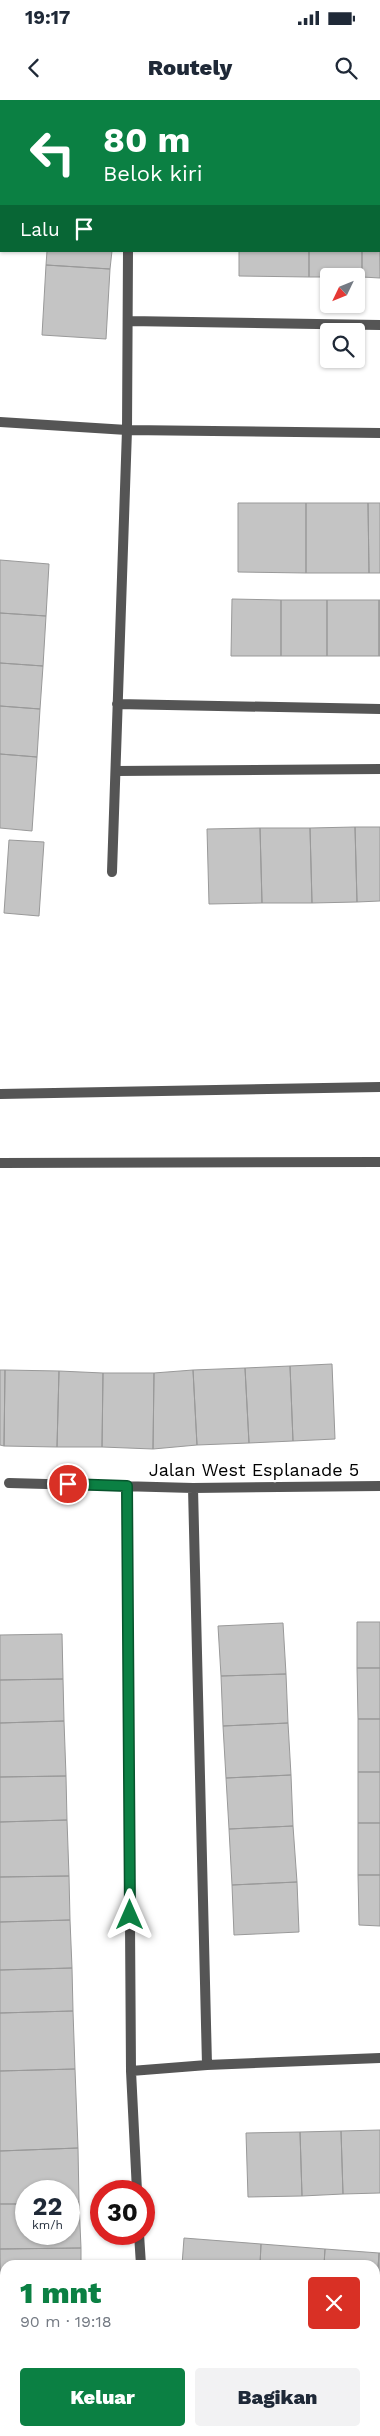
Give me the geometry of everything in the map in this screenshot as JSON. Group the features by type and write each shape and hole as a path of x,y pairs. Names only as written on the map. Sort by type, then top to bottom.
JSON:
{"street":[{"path":"112,872 126,430 128,252"},
{"path":"128,321 380,325"},
{"path":"0,422 126,430 380,433"},
{"path":"117,704 380,709"},
{"path":"116,770 380,769"},
{"path":"0,1094 380,1087"},
{"path":"0,1163 380,1162"},
{"name":"Jalan West Esplanade 5","path":"9,1483 194,1488 380,1486"},
{"path":"127,1486 131,2071 136,2180"},
{"path":"194,1488 207,2065"},
{"path":"131,2071 207,2065 380,2058"},
{"path":"140,2245 141,2260"}],"building":[{"path":"47,252 112,252 110,269 46,265"},
{"path":"239,252 309,252 309,277 239,276"},
{"path":"309,252 362,252 362,268 320,268 320,277 309,277"},
{"path":"362,252 380,252 380,278 365,277 365,268 362,268"},
{"path":"46,265 110,269 106,339 42,335"},
{"path":"238,503 306,503 306,573 238,572"},
{"path":"306,503 368,503 369,573 306,573"},
{"path":"368,503 380,503 380,573 369,573"},
{"path":"0,560 49,564 46,616 0,613"},
{"path":"232,599 281,600 281,656 231,656"},
{"path":"281,600 327,600 327,656 281,656"},
{"path":"327,600 379,600 379,656 327,656"},
{"path":"380,600 380,656 379,656"},
{"path":"0,613 46,616 43,666 0,663"},
{"path":"0,663 43,666 40,709 0,706"},
{"path":"0,706 40,709 37,757 0,754"},
{"path":"0,754 37,757 32,831 0,828"},
{"path":"355,827 357,902 312,903 310,828"},
{"path":"355,827 380,827 380,901 357,902"},
{"path":"260,828 262,903 209,904 207,829"},
{"path":"260,828 310,828 312,903 262,903"},
{"path":"9,840 44,842 39,916 4,913"},
{"path":"332,1364 335,1439 293,1441 290,1366"},
{"path":"290,1366 293,1441 249,1443 245,1368"},
{"path":"245,1368 249,1443 197,1445 193,1370"},
{"path":"0,1370 5,1370 4,1446 0,1445"},
{"path":"5,1370 59,1371 57,1447 4,1446"},
{"path":"193,1370 197,1445 153,1449 154,1373"},
{"path":"59,1371 103,1373 102,1447 57,1447"},
{"path":"103,1373 154,1373 153,1449 102,1447"},
{"path":"357,1622 380,1622 380,1668 357,1668"},
{"path":"283,1623 286,1674 221,1676 218,1626"},
{"path":"62,1634 63,1679 0,1680 0,1635"},
{"path":"357,1668 380,1668 380,1719 358,1719"},
{"path":"286,1674 288,1723 223,1726 221,1676"},
{"path":"63,1679 64,1721 0,1723 0,1680"},
{"path":"358,1719 380,1719 380,1772 358,1772"},
{"path":"64,1721 66,1776 0,1777 0,1723"},
{"path":"288,1723 291,1775 226,1778 223,1726"},
{"path":"358,1772 380,1772 380,1823 358,1823"},
{"path":"291,1775 293,1826 229,1829 226,1778"},
{"path":"66,1776 67,1820 0,1822 0,1777"},
{"path":"67,1820 69,1876 0,1877 0,1822"},
{"path":"358,1823 380,1823 380,1875 358,1875"},
{"path":"293,1826 297,1882 232,1885 229,1829"},
{"path":"358,1875 380,1875 380,1926 359,1925"},
{"path":"69,1876 70,1920 0,1922 0,1877"},
{"path":"297,1882 299,1932 234,1935 232,1885"},
{"path":"70,1920 72,1968 0,1970 0,1922"},
{"path":"72,1968 73,2011 0,2013 0,1970"},
{"path":"73,2011 75,2069 0,2071 0,2013"},
{"path":"75,2069 78,2148 0,2151 0,2071"},
{"path":"380,2130 380,2193 343,2194 341,2131"},
{"path":"341,2131 343,2194 302,2196 300,2132"},
{"path":"300,2132 302,2196 248,2197 246,2133"},
{"path":"78,2148 79,2180 15,2180 15,2204 0,2204 0,2151"},
{"path":"0,2204 15,2204 15,2245 80,2245 80,2225 81,2248 0,2249"},
{"path":"184,2238 261,2244 260,2260 182,2260"},
{"path":"261,2244 325,2249 324,2260 260,2260"},
{"path":"81,2248 81,2260 0,2260 0,2249"},
{"path":"325,2249 379,2253 378,2260 324,2260"}],"route":[{"path":"68,1484 127,1486 130,1915"}]}
